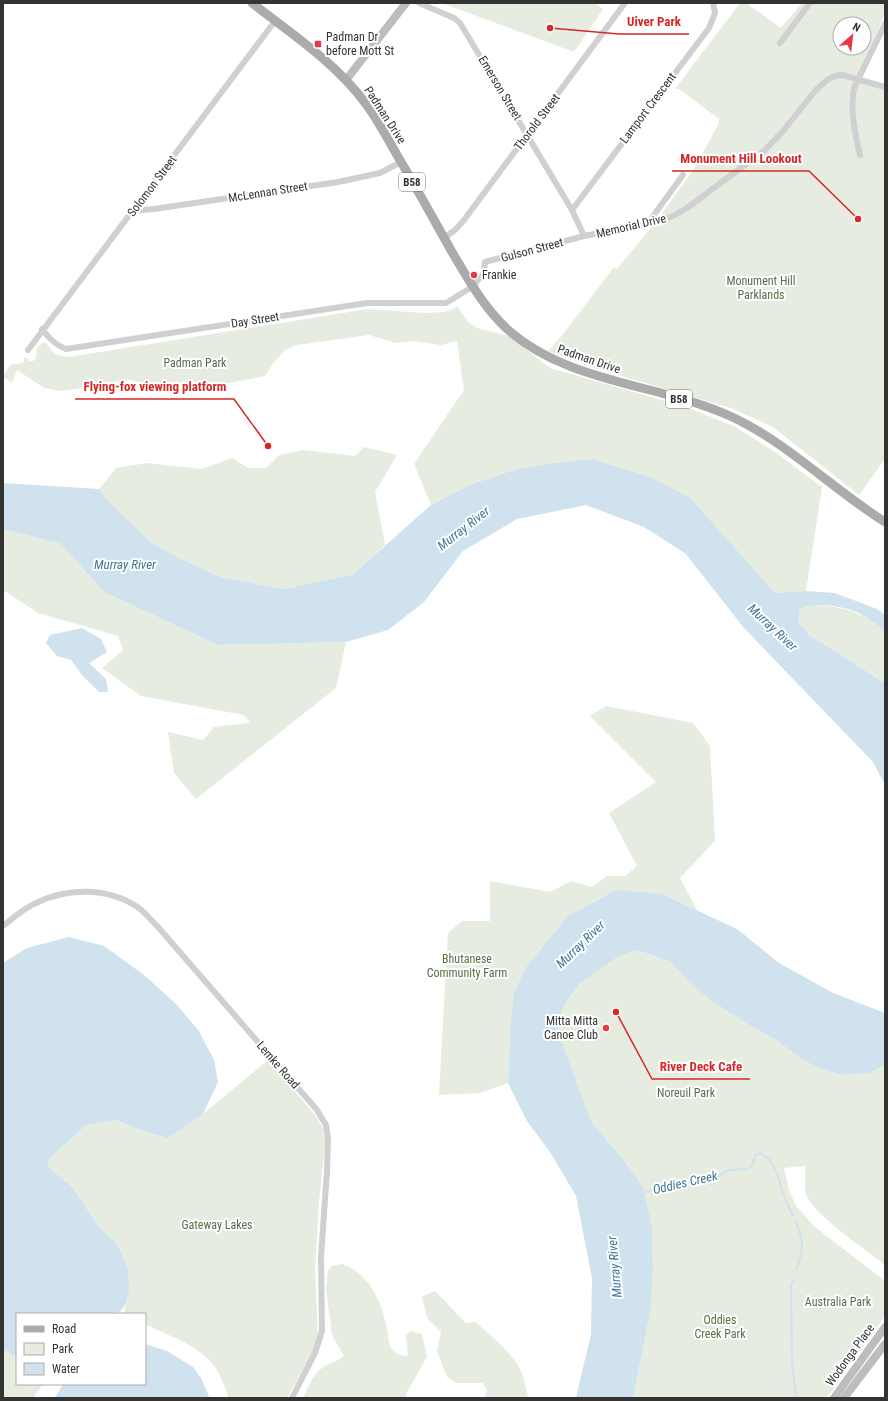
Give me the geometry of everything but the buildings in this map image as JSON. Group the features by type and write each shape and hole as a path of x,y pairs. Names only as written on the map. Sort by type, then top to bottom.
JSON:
{"main road":[{"name":"Padman Drive","path":"252,3 324,59 346,80 370,110 472,287 505,326 524,343 540,353 577,370 700,405 728,415 783,447 848,498 885,522"},
{"path":"346,80 406,3"},
{"name":"Wodonga Place","path":"834,1398 885,1327"},
{"name":"Wodonga Place","path":"844,1398 885,1344"}],"street":[{"name":"Emerson Street","path":"419,3 454,18 460,23 572,210 584,236"},
{"name":"Thorold Street","path":"444,238 455,230 464,220 625,3"},
{"name":"Lamport Crescent","path":"572,210 709,28 715,13 713,3"},
{"path":"780,43 810,3"},
{"name":"Solomon Street","path":"28,350 275,21"},
{"path":"860,155 854,130 854,88 885,24"},
{"name":"Memorial Drive","path":"584,236 648,223 673,216 756,158 774,140 815,91 827,80 835,76 842,75 885,87"},
{"name":"McLennan Street","path":"132,211 154,210 338,182 380,173 401,162"},
{"path":"648,223 683,174"},
{"name":"Gulson Street","path":"472,287 484,273 485,262 584,236"},
{"name":"Day Street","path":"42,330 52,341 66,349 367,303 446,303 472,287"},
{"name":"Lemke Road","path":"3,926 34,903 60,893 92,891 117,897 136,906 158,927 317,1110 326,1125 328,1138 321,1257 322,1331 315,1353 292,1398"}],"green space":[{"path":"442,3 595,3 603,9 574,52"},
{"name":"Monument Hill Parklands","path":"740,3 746,3 781,28 802,3 885,3 885,13 872,46 872,16 832,16 832,56 868,56 859,79 885,87 885,459 859,495 773,427 731,408 594,368 548,351 564,333 614,267 617,269 654,224 694,169 719,123 719,119 679,89 675,89"},
{"name":"Padman Park","path":"458,307 468,322 477,328 509,336 550,368 686,407 734,426 775,452 822,487 806,591 775,593 756,572 591,459 517,469 472,484 431,505 414,464 464,390 457,341 441,345 414,341 396,343 369,335 297,345 285,350 274,362 265,376 198,389 174,391 157,389 131,380 60,391 44,388 17,370 12,383 3,377 10,365 23,363 25,357 30,361 33,361 37,353 36,350 44,342 55,354 72,356 368,309 424,313 444,312"},
{"path":"364,447 397,455 375,492 385,545 352,575 283,589 221,577 181,559 152,543 109,502 99,489 116,468 147,463 202,469 232,458 248,468 266,468 279,455 304,450 355,456"},
{"path":"3,529 61,544 104,592 218,645 346,642 336,688 196,799 174,773 168,732 203,740 214,727 250,723 244,715 141,696 102,668 123,650 118,636 38,613 3,590"},
{"path":"807,605 829,606 849,610 868,618 885,631 885,683 809,635 798,621 800,609"},
{"name":"Bhutanese Community Farm","path":"606,706 693,723 710,746 715,841 680,878 697,910 662,894 510,1032 508,1083 480,1093 439,1095 448,933 462,921 490,921 490,881 550,892 571,881 592,887 607,876 625,876 637,866 609,813 656,782 590,716"},
{"path":"637,950 669,961 707,998 752,1027 773,1038 805,1061 815,1066 841,1075 870,1073 885,1064 885,1265 841,1232 819,1212 805,1191 805,1166 784,1168 789,1190 796,1206 815,1227 885,1281 885,1316 826,1398 633,1398 651,1309 653,1268 652,1228 623,1159 592,1123 558,1032 559,1019 564,1006 579,984 619,956"},
{"name":"Gateway Lakes","path":"268,1060 316,1116 324,1131 325,1145 319,1202 315,1268 318,1338 315,1349 287,1398 229,1398 217,1370 198,1350 146,1324 146,1313 124,1313 129,1291 117,1245 99,1227 72,1187 50,1168 47,1163 51,1157 86,1125 116,1120 141,1130 168,1138 203,1114"},
{"path":"342,1264 359,1274 372,1288 380,1305 386,1324 390,1346 394,1352 407,1356 408,1351 406,1335 410,1331 422,1334 427,1357 406,1394 407,1398 303,1398 316,1374 325,1366 339,1360 344,1356 332,1335 326,1288 328,1271 332,1266"},
{"path":"435,1291 466,1323 476,1322 512,1357 521,1371 529,1398 485,1398 487,1390 483,1383 456,1383 447,1377 437,1351 441,1332 427,1318 422,1297"},
{"path":"3,1349 16,1357 16,1385 42,1385 33,1398 3,1398"}],"water":[{"name":"Murray River","path":"591,459 650,477 690,498 775,593 806,591 835,593 877,609 885,615 885,631 853,610 829,605 813,605 800,609 798,621 809,635 885,683 885,785 873,762 744,628 686,554 644,527 586,505 517,519 463,551 424,602 388,630 346,642 218,645 104,592 61,544 3,529 3,483 99,489 109,502 152,543 181,559 221,577 283,589 352,575 431,505 472,484 517,469"},
{"path":"82,628 101,639 107,652 89,663 106,679 108,692 99,692 82,675 71,660 57,656 46,643 50,635"},
{"name":"Murray River","path":"617,890 662,894 737,929 779,963 833,993 885,1013 885,1064 870,1073 841,1075 815,1066 805,1061 773,1038 752,1027 707,998 669,961 637,950 619,956 579,984 564,1006 559,1019 558,1032 592,1123 623,1159 643,1188 652,1228 653,1268 651,1309 633,1398 576,1398 591,1334 592,1278 576,1196 552,1155 527,1121 508,1083 510,1032 514,994 525,969 568,916"},
{"path":"69,937 104,946 144,975 176,1004 199,1031 214,1060 218,1082 203,1114 168,1138 141,1130 116,1120 86,1125 51,1157 47,1163 50,1168 72,1187 99,1227 117,1244 128,1269 129,1291 126,1304 120,1312 16,1313 16,1357 3,1349 3,963 27,948"},
{"path":"146,1344 167,1351 193,1367 201,1378 209,1398 55,1398 62,1385 146,1385"}],"waterway":[{"name":"Oddies Creek","path":"642,1193 716,1177 729,1170 748,1169 752,1166 755,1155 760,1153 765,1156 773,1166 793,1216"},
{"name":"Oddies Creek","path":"795,1221 802,1245 802,1251 796,1270"},
{"name":"Oddies Creek","path":"793,1280 791,1285 792,1362 796,1398"}],"place":[{"name":"Uiver Park","path":"550,28"},
{"name":"Padman Dr before Mott St","path":"318,44"},
{"name":"Monument Hill Lookout","path":"858,219"},
{"name":"Frankie","path":"474,275"},
{"name":"Flying-fox viewing platform","path":"268,446"},
{"name":"River Deck Cafe","path":"616,1012"},
{"name":"Mitta Mitta Canoe Club","path":"606,1028"}],"park label":[{"name":"Noreuil Park","path":"686,1093"},
{"name":"Australia Park","path":"838,1302"},
{"name":"Oddies Creek Park","path":"720,1327"}]}
